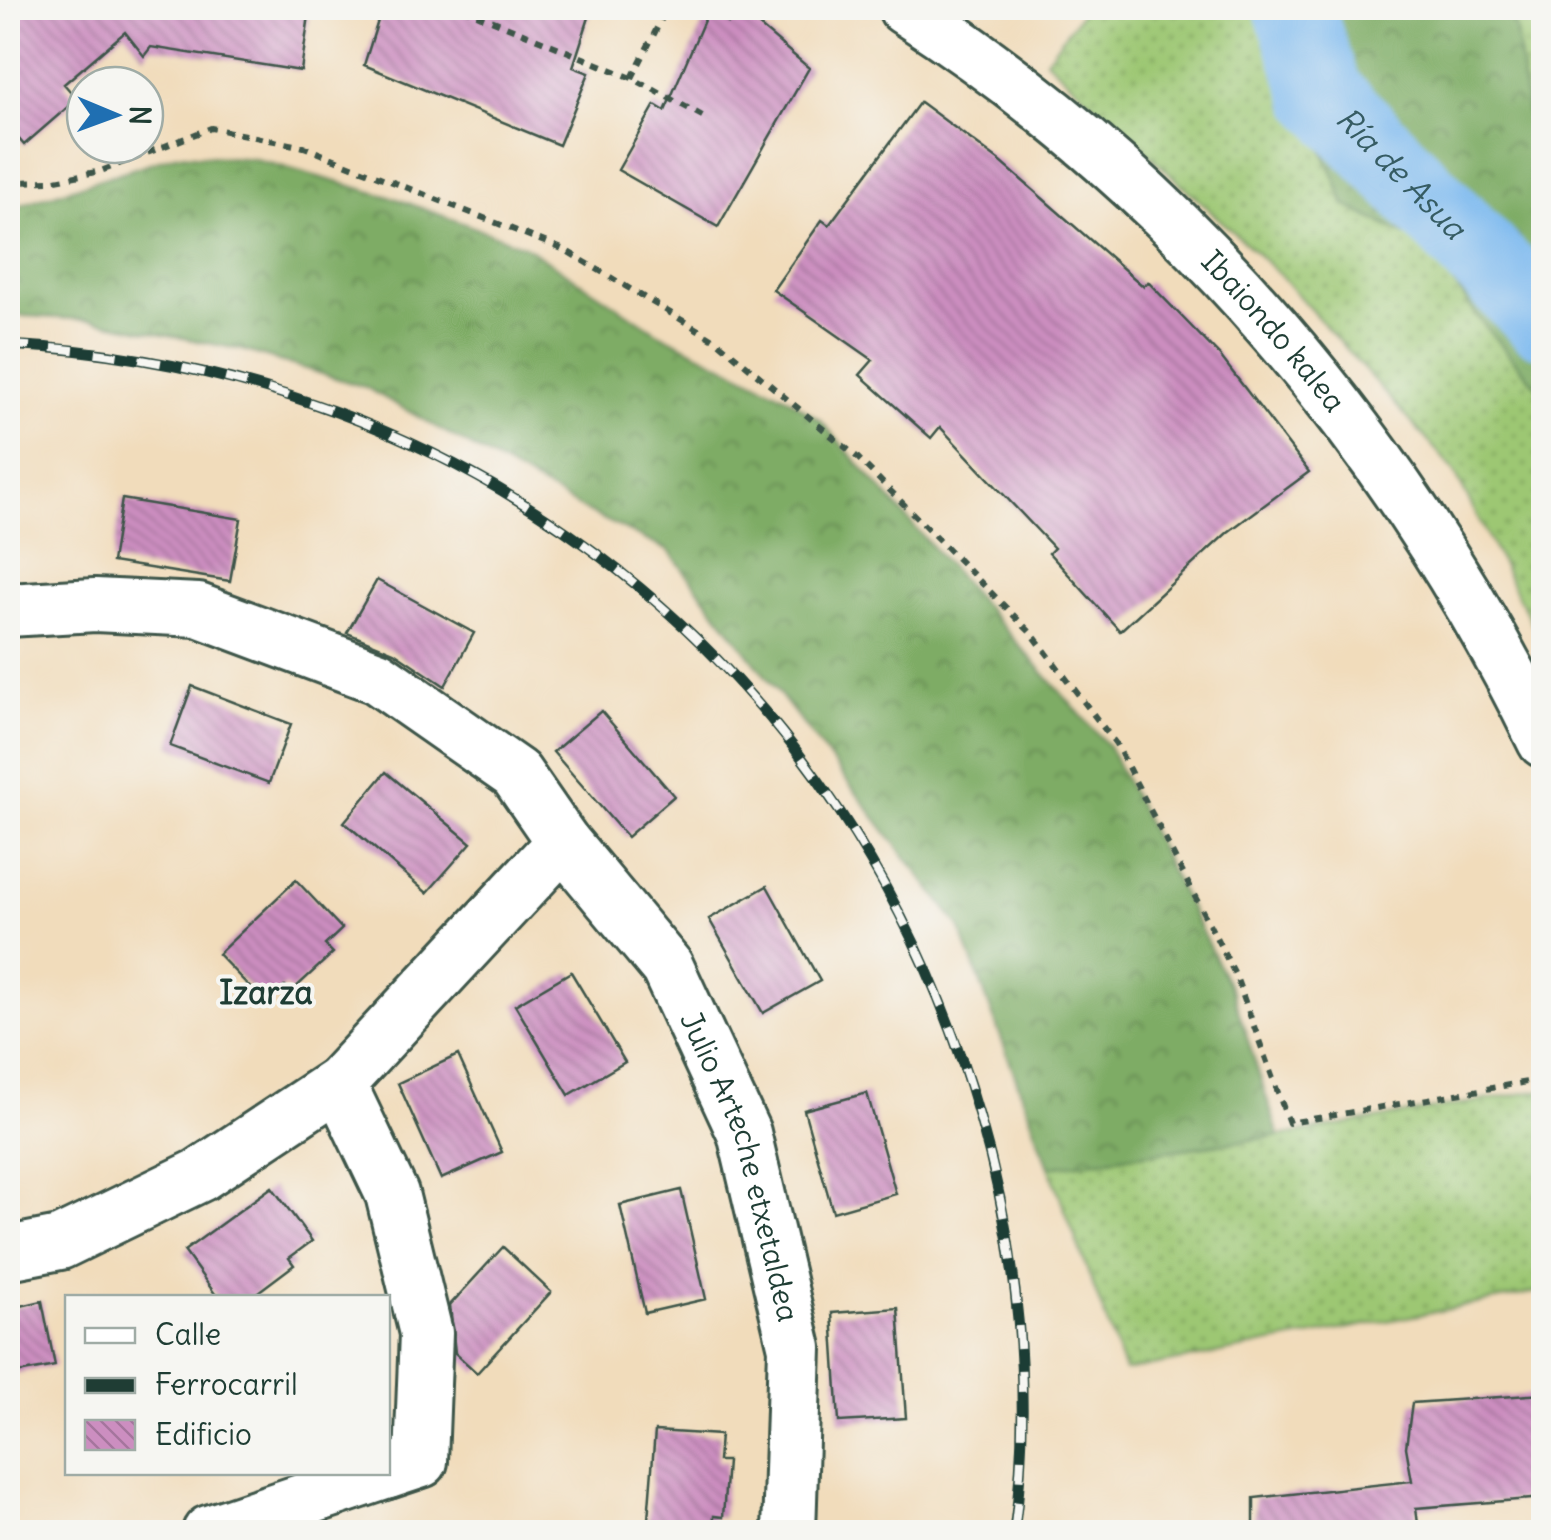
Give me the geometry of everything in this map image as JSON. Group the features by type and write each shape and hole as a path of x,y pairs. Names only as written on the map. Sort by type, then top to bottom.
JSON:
{"street":[{"name":"Ibaiondo kalea","path":"905,8 1064,122 1170,216 1270,320 1372,448 1427,530 1514,680 1544,741"},
{"name":"Julio Arteche etxetaldea","path":"8,610 95,605 198,610 377,677 516,774 563,842 667,967 744,1133 795,1348 789,1532"},
{"path":"8,1253 60,1244 200,1176 339,1084 563,842"},
{"path":"339,1084 392,1194 426,1332 421,1461 390,1471"},
{"path":"210,1532 378,1475"}],"path":[{"path":"462,8 632,78 708,119"},
{"path":"632,78 666,8"},
{"path":"8,182 51,180 101,171 211,128 304,146 422,190 565,250 654,300 717,341 857,457 1033,635 1116,744 1235,974 1289,1123 1544,1078"}],"green space":[{"path":"1085,8 1256,8 1345,205 1426,245 1484,325 1543,394 1543,645 1453,469 1278,273 1046,60"},
{"path":"1256,8 1497,8 1515,26 1532,145 1543,154 1543,394 1484,325 1426,245 1345,205"},
{"path":"1497,8 1543,8 1543,154 1532,145 1515,26"},
{"path":"178,154 255,159 397,199 525,246 657,332 787,397 821,421 1108,746 1233,994 1279,1136 1049,1167 960,927 669,551 586,511 365,387 243,350 93,320 8,315 8,209 144,165 165,165 165,158"},
{"path":"1543,1090 1543,1291 1125,1371 1049,1167 1279,1136"}],"building":[{"path":"29,8 310,8 301,71 151,47 144,56 125,32 86,65 65,65 65,109 24,145 8,126 8,26"},
{"path":"382,8 592,8 573,67 589,73 559,145 364,65"},
{"path":"738,8 809,68 718,227 618,170 655,105 665,111 708,11 728,23"},
{"path":"920,102 1001,162 1143,286 1148,282 1221,357 1309,472 1228,532 1120,631 1049,553 1054,548 940,427 931,438 860,375 873,360 773,290 822,220 829,225"},
{"path":"122,499 241,519 230,581 112,562"},
{"path":"377,580 474,633 445,686 394,652 347,633"},
{"path":"192,686 291,724 269,783 170,746"},
{"path":"601,711 674,796 627,837 553,752"},
{"path":"386,772 471,843 427,893 344,822"},
{"path":"296,880 342,929 325,945 333,953 291,992 285,986 266,1004 218,954"},
{"path":"767,886 820,981 763,1013 709,919"},
{"path":"571,972 625,1062 569,1095 515,1005"},
{"path":"458,1055 502,1152 441,1179 398,1083"},
{"path":"867,1093 896,1194 833,1212 804,1110"},
{"path":"272,1187 312,1241 289,1258 294,1265 254,1295 216,1295 184,1251"},
{"path":"681,1190 706,1299 645,1313 620,1205"},
{"path":"503,1247 551,1292 477,1373 455,1353 450,1305"},
{"path":"42,1301 55,1366 8,1375 8,1309"},
{"path":"898,1308 906,1418 839,1422 832,1313"},
{"path":"1544,1394 1544,1498 1416,1508 1419,1532 1254,1532 1254,1498 1412,1481 1406,1447 1412,1403"},
{"path":"655,1431 720,1435 718,1461 727,1461 723,1517 714,1516 713,1532 647,1532"}],"waterway":[{"name":"Ría de Asua","path":"1294,8 1323,94 1544,319"}],"railway":[{"path":"8,345 178,367 337,412 485,481 619,571 737,681 838,809 919,954 979,1115 1004,1217 1018,1322 1022,1427 1014,1532"}],"district":[{"name":"Izarza","path":"266,993"}]}
